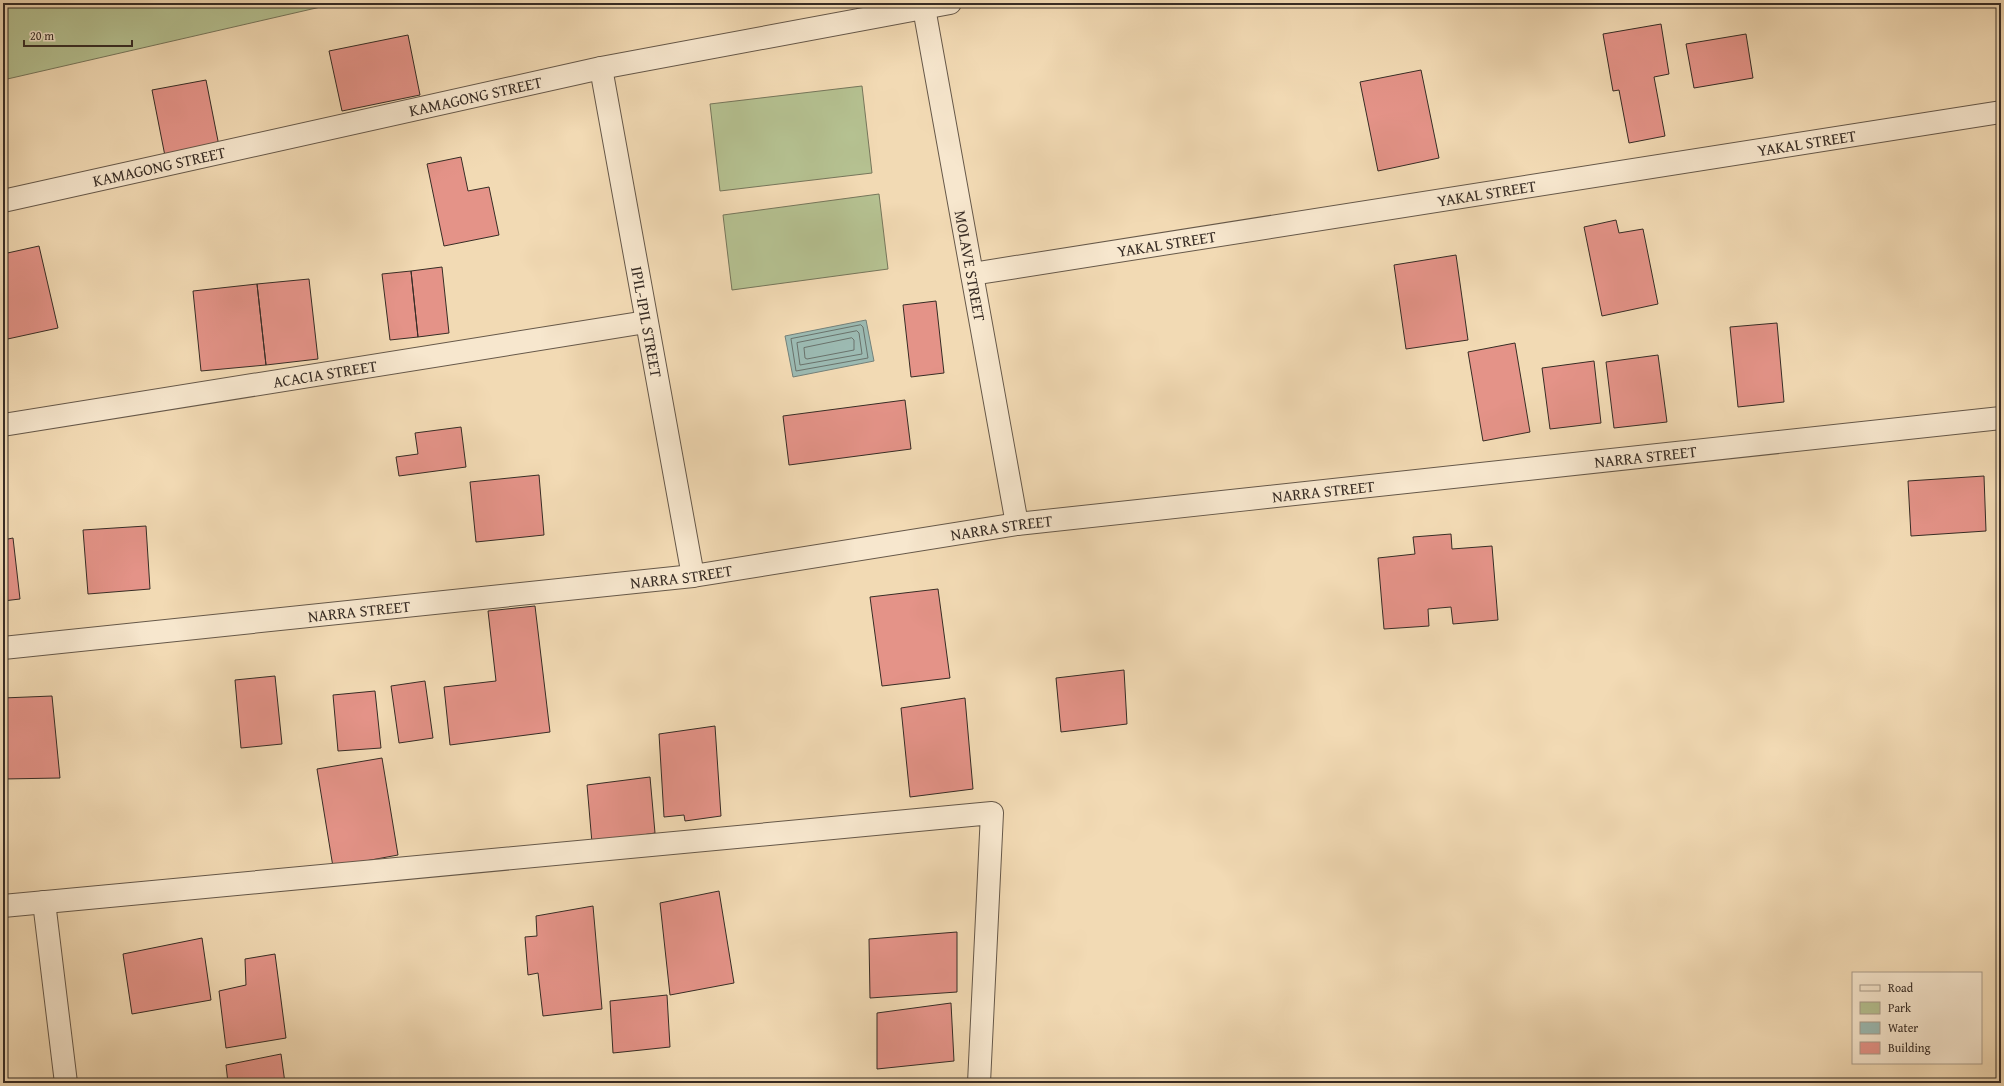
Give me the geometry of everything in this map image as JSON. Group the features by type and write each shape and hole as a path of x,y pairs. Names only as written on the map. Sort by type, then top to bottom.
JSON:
{"street":[{"name":"KAMAGONG STREET","path":"3,202 601,68 950,3"},
{"name":"MOLAVE STREET","path":"924,8 1017,524"},
{"name":"IPIL-IPIL STREET","path":"601,68 693,576"},
{"name":"YAKAL STREET","path":"972,274 2001,112"},
{"name":"ACACIA STREET","path":"3,425 646,322"},
{"name":"NARRA STREET","path":"3,648 693,576 1017,524 2001,418"},
{"path":"3,906 992,814 979,1083 975,1083"},
{"path":"44,902 66,1083"}],"green space":[{"path":"3,3 338,3 3,80"},
{"path":"862,86 872,173 720,191 710,104"},
{"path":"879,194 888,269 732,290 723,215"}],"water":[{"path":"866,320 874,361 793,377 785,336"}],"building":[{"path":"855,3 879,3 856,8"},
{"path":"1661,24 1669,74 1654,77 1665,136 1629,143 1619,90 1613,91 1603,34"},
{"path":"1746,34 1753,78 1694,88 1686,44"},
{"path":"408,35 420,95 342,111 329,51"},
{"path":"1421,70 1439,158 1378,171 1360,82"},
{"path":"206,80 219,146 165,156 152,90"},
{"path":"461,157 468,191 489,187 499,235 444,246 427,164"},
{"path":"1616,220 1619,233 1643,229 1658,304 1602,316 1584,227"},
{"path":"39,246 58,328 3,340 3,254"},
{"path":"1456,255 1468,340 1406,349 1394,265"},
{"path":"442,267 449,333 418,337 411,271"},
{"path":"411,271 418,337 390,340 382,274"},
{"path":"309,279 318,359 266,365 257,284"},
{"path":"257,284 266,365 201,371 193,291"},
{"path":"936,301 944,373 911,377 903,305"},
{"path":"1777,323 1784,402 1738,407 1730,327"},
{"path":"1515,343 1530,432 1483,441 1468,352"},
{"path":"1658,355 1667,422 1614,428 1606,362"},
{"path":"1594,361 1601,423 1550,429 1542,368"},
{"path":"905,400 911,449 789,465 783,416"},
{"path":"461,427 466,467 399,476 396,457 418,454 415,433"},
{"path":"539,475 544,535 476,542 470,482"},
{"path":"1984,476 1986,531 1911,536 1908,481"},
{"path":"146,526 150,589 88,594 83,530"},
{"path":"1451,534 1452,549 1492,546 1498,620 1453,624 1451,607 1428,609 1429,626 1384,629 1378,558 1415,554 1413,537"},
{"path":"13,538 20,599 3,601 3,540"},
{"path":"938,589 950,678 882,686 870,597"},
{"path":"535,606 550,732 450,745 444,687 496,681 488,611"},
{"path":"1124,670 1127,724 1061,732 1056,678"},
{"path":"275,676 282,744 241,748 235,680"},
{"path":"425,681 433,738 399,743 391,686"},
{"path":"375,691 381,748 338,751 333,695"},
{"path":"52,696 60,778 3,779 3,698"},
{"path":"965,698 973,789 910,797 901,708"},
{"path":"715,726 721,816 685,821 684,815 664,817 659,734"},
{"path":"382,758 398,855 333,867 317,769"},
{"path":"650,777 655,833 592,843 587,785"},
{"path":"719,891 734,983 670,995 660,903"},
{"path":"593,906 602,1009 543,1016 538,973 528,975 525,937 537,936 536,916"},
{"path":"957,932 957,992 870,998 869,939"},
{"path":"202,938 211,1000 132,1014 123,954"},
{"path":"275,954 286,1038 226,1048 219,991 246,985 245,959"},
{"path":"667,995 670,1047 613,1053 610,1001"},
{"path":"951,1003 954,1061 877,1069 877,1013"},
{"path":"281,1054 285,1083 228,1083 226,1065"}]}
